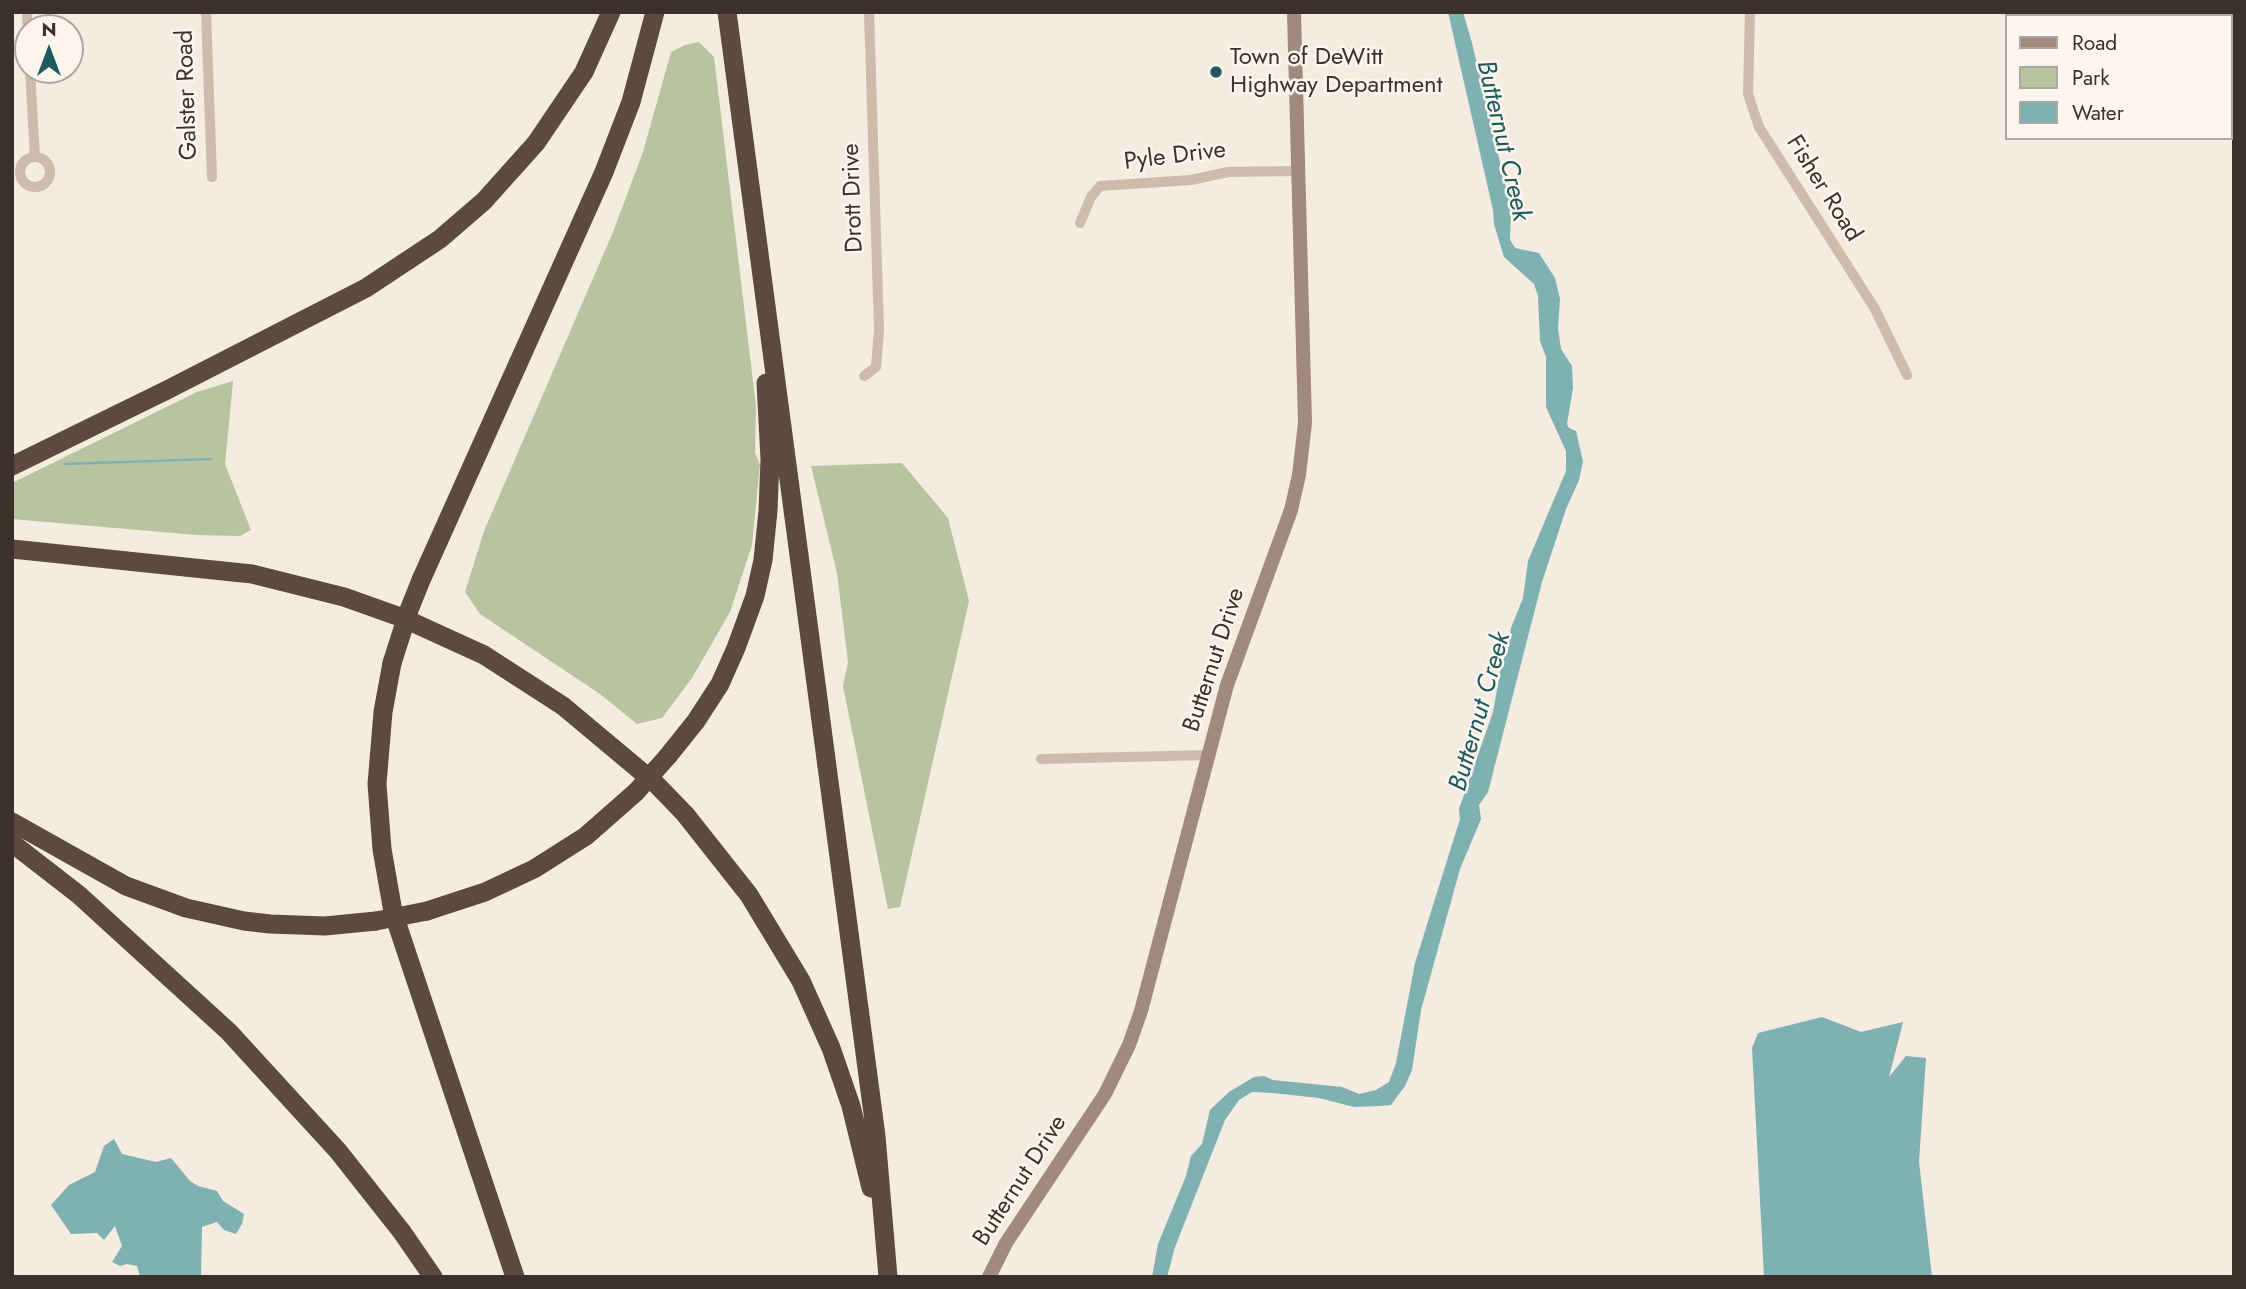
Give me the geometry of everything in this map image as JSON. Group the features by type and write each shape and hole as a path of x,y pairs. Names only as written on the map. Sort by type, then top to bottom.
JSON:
{"highway":[{"path":"12,466 366,288 440,239 484,201 536,143 584,72 611,12"},
{"path":"515,1277 393,912 382,849 377,784 383,712 392,663 409,610 612,152 631,102 655,12"},
{"path":"727,12 760,271 782,412 879,1162 888,1277"},
{"path":"12,822 127,886 186,908 244,921 324,926 376,921 427,911 485,892 534,869 586,836 636,792 696,721 720,684 755,596 763,560 770,459 760,271"},
{"path":"12,549 252,574 344,597 403,618 484,655 564,706 642,771 685,814 750,895 780,943 801,981 831,1048 851,1106 884,1236"},
{"path":"12,843 79,895 229,1032 338,1151 433,1277"}],"street":[{"name":"Galster Road","path":"206,12 212,177"},
{"name":"Drott Drive","path":"864,376 876,367 879,330 869,12"},
{"name":"Butternut Drive","path":"989,1277 1006,1243 1105,1094 1129,1045 1138,1021 1227,685 1291,510 1304,449 1305,423 1294,12"},
{"name":"Fisher Road","path":"1750,12 1748,94 1759,127 1875,309 1907,375"},
{"path":"31,84 35,157"},
{"name":"Pyle Drive","path":"1080,223 1091,197 1100,186 1191,180 1228,172 1300,171"},
{"path":"1041,759 1209,755"}],"green space":[{"path":"699,42 714,57 756,406 755,453 760,464 752,545 730,612 692,678 662,718 637,724 600,694 480,614 465,592 484,531 613,232 643,152 671,52"},
{"path":"233,381 225,464 251,530 240,536 196,535 12,519 12,483 197,392"},
{"path":"902,463 948,518 969,601 900,907 888,909 843,686 848,662 837,573 811,466"}],"water":[{"path":"1448,12 1463,12 1472,43 1511,209 1510,240 1515,248 1539,253 1555,278 1560,299 1558,328 1561,349 1572,366 1573,388 1567,424 1576,431 1583,462 1579,480 1566,509 1542,582 1488,792 1479,805 1481,819 1460,869 1421,1010 1412,1070 1405,1086 1391,1105 1380,1106 1354,1107 1319,1098 1252,1092 1239,1100 1225,1120 1175,1247 1167,1277 1152,1277 1158,1244 1186,1176 1191,1156 1202,1144 1210,1110 1229,1092 1254,1077 1264,1076 1273,1080 1342,1087 1359,1094 1376,1090 1389,1082 1396,1063 1415,963 1460,819 1459,809 1493,712 1502,662 1508,651 1511,628 1523,598 1528,561 1566,471 1566,451 1546,407 1546,357 1540,341 1538,296 1534,284 1504,257 1494,224"},
{"path":"1822,1017 1861,1032 1903,1022 1889,1077 1906,1056 1926,1058 1919,1162 1932,1277 1764,1277 1752,1048 1758,1033"},
{"path":"114,1139 122,1154 156,1162 171,1158 190,1181 217,1191 223,1201 244,1214 236,1234 224,1230 217,1222 202,1227 201,1277 140,1277 137,1266 120,1266 112,1262 122,1246 115,1226 104,1240 97,1233 71,1234 51,1205 69,1185 95,1172 104,1146"}],"waterway":[{"path":"65,464 211,459"}],"place":[{"name":"Town of DeWitt Highway Department","path":"1216,72"}],"water label":[{"name":"Butternut Creek","path":"1502,141"},
{"name":"Butternut Creek","path":"1481,712"}]}
